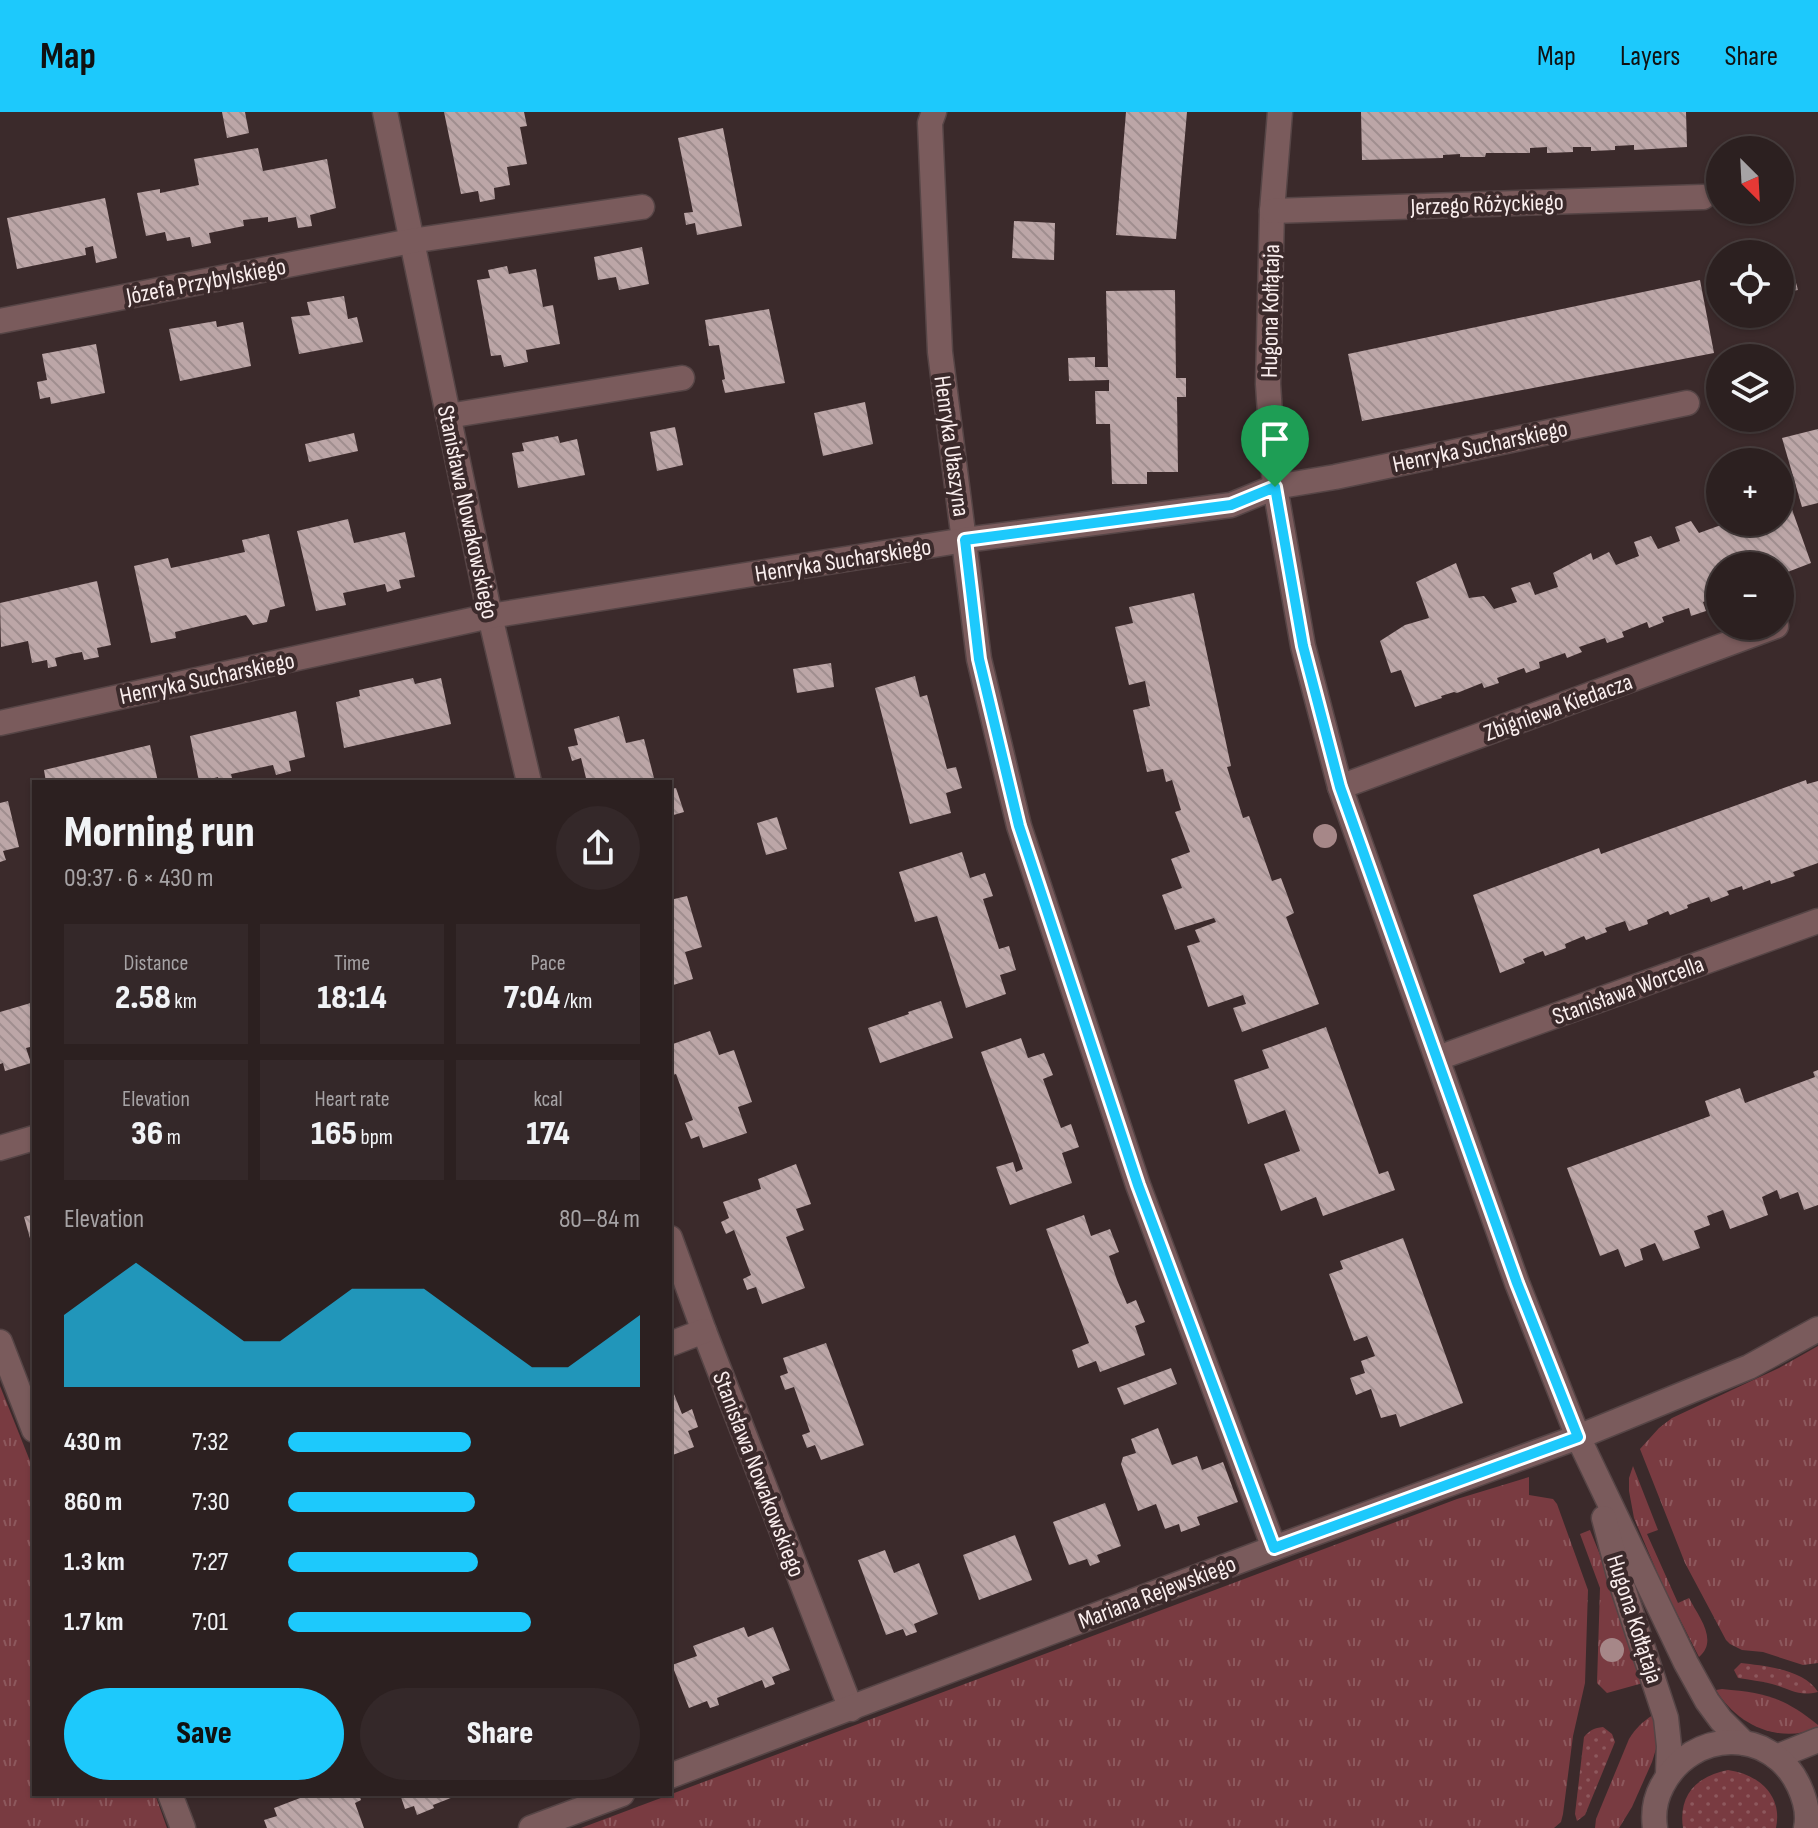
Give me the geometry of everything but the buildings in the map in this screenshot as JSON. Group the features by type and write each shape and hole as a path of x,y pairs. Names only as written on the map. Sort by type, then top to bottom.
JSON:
{"street":[{"name":"Stanisława Nowakowskiego","path":"385,112 490,616 529,780"},
{"name":"Henryka Ułaszyna","path":"934,112 930,123 940,352 979,659 1019,826 1138,1185 1274,1548"},
{"name":"Hugona Kołłątaja","path":"1280,112 1272,211 1268,384 1275,487 1303,646 1340,787 1517,1283 1578,1437 1686,1663 1707,1701 1744,1743"},
{"name":"Jerzego Różyckiego","path":"1272,211 1703,197"},
{"path":"411,241 642,207"},
{"name":"Józefa Przybylskiego","path":"0,321 411,241"},
{"path":"448,416 682,378"},
{"name":"Henryka Sucharskiego","path":"0,723 490,616 965,540 1231,505 1275,487 1687,403"},
{"name":"Zbigniewa Kiedacza","path":"1340,787 1738,640"},
{"name":"Stanisława Worcella","path":"1438,1058 1818,921"},
{"path":"0,1148 32,1139"},
{"name":"Stanisława Nowakowskiego","path":"672,1243 851,1709"},
{"name":"Mariana Rejewskiego","path":"672,1775 1578,1437 1749,1367 1818,1329"},
{"path":"672,1343 704,1331"},
{"path":"0,1342 32,1425"},
{"name":"Hugona Kołłątaja","path":"1590,1465 1620,1579 1666,1718 1668,1774"},
{"path":"1776,1757 1818,1740"},
{"path":"1650,1825 1657,1795 1668,1774 1683,1758 1702,1747 1723,1743 1744,1743 1776,1757 1794,1775 1811,1820"},
{"path":"171,1796 183,1828"},
{"path":"531,1828 617,1796"}],"green space":[{"path":"1818,1346 1818,1663 1803,1665 1763,1652 1742,1650 1726,1640 1685,1563 1640,1449 1672,1418 1779,1368"},
{"path":"0,1386 32,1466 32,1796 156,1796 167,1828 0,1828"},
{"path":"1633,1466 1658,1530 1647,1534 1678,1603 1689,1598 1705,1628 1707,1643 1699,1657 1662,1584 1634,1518 1629,1491"},
{"path":"1529,1477 1529,1495 1553,1499 1557,1504 1588,1590 1585,1683 1573,1736 1563,1814 1561,1822 1554,1828 581,1828 672,1796 1457,1499"},
{"path":"1590,1530 1615,1592 1643,1683 1607,1693 1597,1683 1600,1588 1580,1534"},
{"path":"1741,1663 1794,1674 1812,1684 1818,1692 1799,1693 1738,1678 1734,1670"},
{"path":"1716,1690 1751,1692 1784,1702 1818,1728 1788,1734 1760,1728 1735,1713"},
{"path":"1653,1715 1656,1749 1632,1807 1619,1828 1595,1828 1629,1739"},
{"path":"1603,1727 1612,1734 1615,1742 1585,1815 1577,1821 1575,1814 1584,1737 1592,1730"},
{"path":"1728,1770 1749,1776 1766,1788 1776,1806 1776,1828 1683,1828 1684,1806 1692,1789 1707,1777"}],"route":[{"path":"1275,487 1303,646 1340,787 1517,1283 1578,1437 1274,1548 1138,1185 1019,826 979,659 965,540 1231,505 1275,487"}]}
